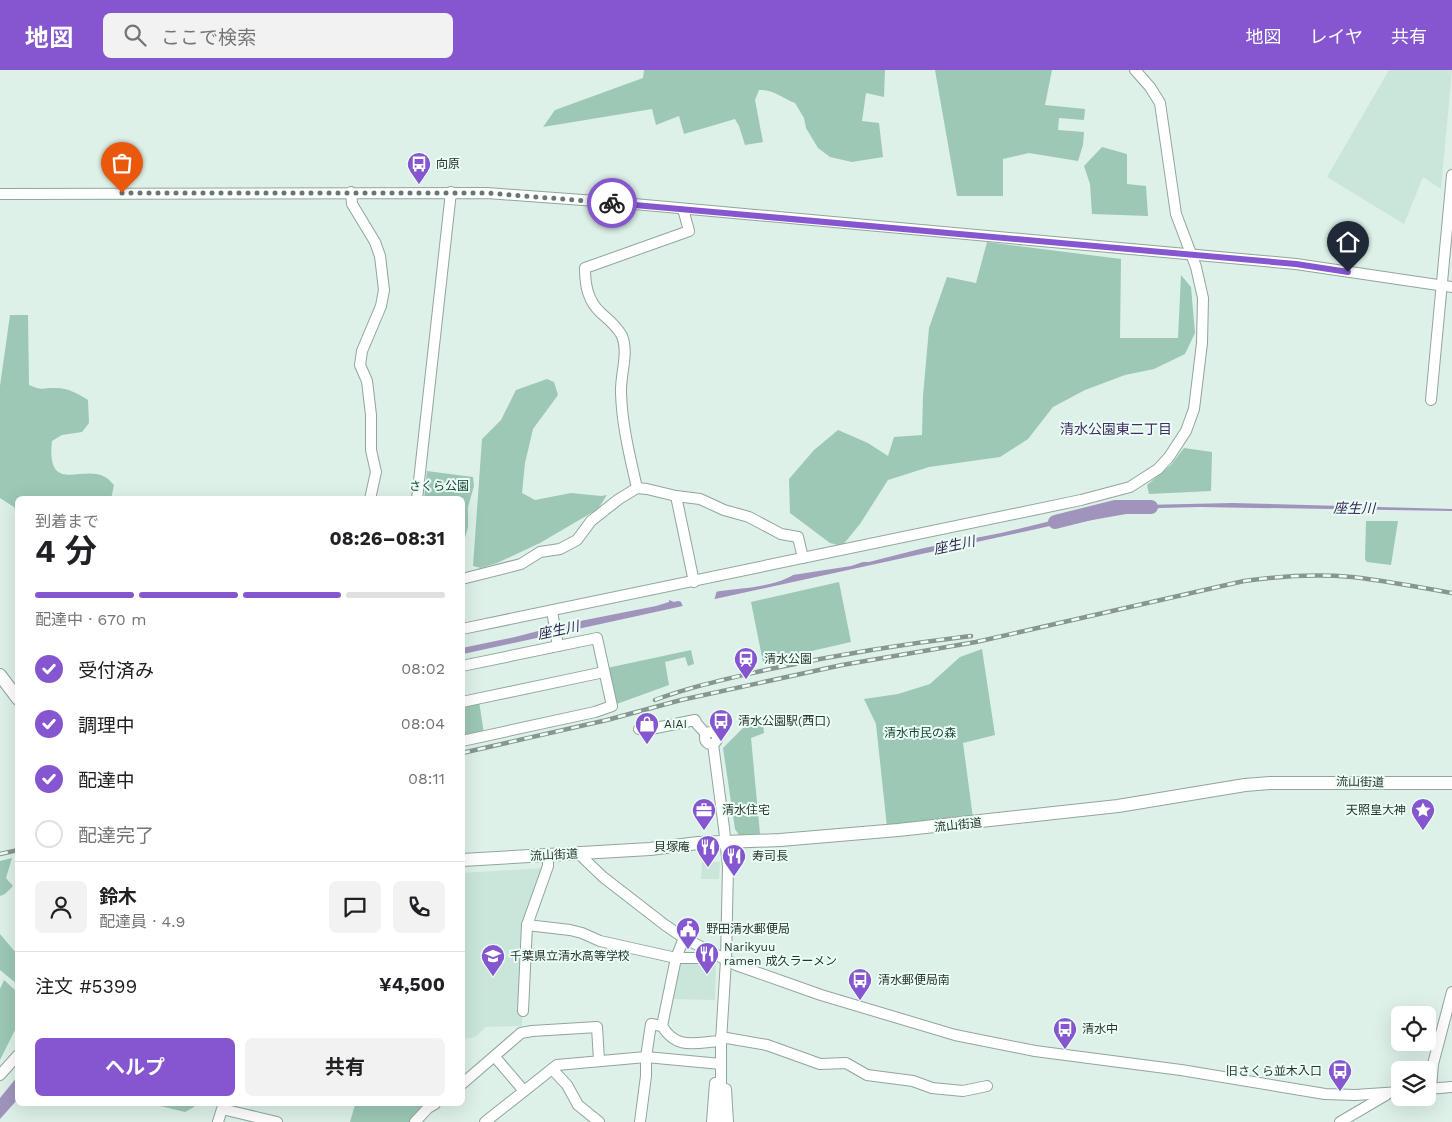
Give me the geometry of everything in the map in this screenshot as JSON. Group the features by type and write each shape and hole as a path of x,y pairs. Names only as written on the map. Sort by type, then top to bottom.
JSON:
{"main road":[{"path":"0,675 15,695"},
{"name":"流山街道","path":"465,860 853,834 1020,818 1132,804 1270,782 1452,783"}],"street":[{"path":"465,629 552,616 803,558 1111,493 1130,487 1158,469 1179,444 1194,410 1204,312 1200,282 1176,214 1160,103 1150,86 1134,70"},
{"path":"1431,400 1447,286 1452,175"},
{"path":"351,192 352,204 377,249 384,290 380,306 362,351 360,365 368,381 372,450 376,472 371,496"},
{"path":"0,194 451,192 520,195 1316,267 1447,286"},
{"path":"417,496 451,192"},
{"path":"636,488 624,425 621,392 624,354 622,337 612,322 590,300 585,281 585,268 688,231 683,210"},
{"path":"465,578 521,564 540,552 560,548 577,540 591,521 636,488 700,499 724,510 749,517 781,534 798,537 803,558"},
{"path":"676,496 694,582"},
{"path":"552,616 557,643"},
{"path":"465,665 557,643 596,638 612,706 595,712 465,740"},
{"path":"465,701 604,672"},
{"path":"639,729 646,730 696,720 697,724 706,734 712,732 716,734 717,740 713,744 728,867 726,960 721,1039 721,1122"},
{"path":"578,853 603,877 634,902 684,938 736,965 883,1014 978,1041 1035,1051 1181,1070 1339,1096 1389,1093"},
{"path":"523,1011 527,925 548,866 548,855"},
{"path":"527,925 570,930 600,941 676,958 706,958 711,952"},
{"path":"684,938 676,958 662,1026 667,1034 680,1042 689,1044 721,1039 767,1045 820,1064 846,1063 867,1075 912,1081 932,1088 963,1091 987,1086"},
{"path":"1434,1061 1452,992"},
{"path":"640,1122 651,1024 662,1026"},
{"path":"465,1082 521,1034 532,1031 597,1027 599,1060"},
{"path":"495,1057 524,1091"},
{"path":"485,1122 557,1065 646,1057 721,1068"},
{"path":"0,1075 15,1058"},
{"path":"712,1122 715,1082 721,1068"},
{"path":"721,1068 726,1085 728,1122"},
{"path":"552,1069 567,1085 578,1105 599,1122"},
{"path":"1436,1088 1452,1086"},
{"path":"1340,1122 1389,1093"},
{"path":"415,1122 432,1106"},
{"path":"218,1122 222,1109 277,1122"}],"shaded area":[{"path":"1389,70 1452,70 1441,189 1423,177 1404,224 1327,177"},
{"path":"702,862 720,862 719,879 701,879"},
{"name":"千葉県立清水高等学校","path":"544,868 525,928 522,1026 486,1027 475,1037 465,1039 465,873"},
{"path":"711,960 716,965 715,1000 670,999 678,963 682,961"}],"green space":[{"path":"644,70 885,70 884,97 866,93 862,121 879,123 883,157 852,162 830,157 818,148 806,128 804,118 795,103 773,92 764,90 759,90 755,100 763,142 745,145 735,119 684,134 679,116 656,125 652,109 543,127 555,110 643,78"},
{"path":"935,70 1052,70 1045,105 1085,109 1084,120 1059,118 1058,130 1084,132 1083,145 1078,161 1029,153 1003,159 1003,196 957,196"},
{"path":"1102,147 1127,154 1127,184 1146,186 1148,216 1092,214 1090,184 1084,166"},
{"path":"987,242 1121,259 1120,338 1178,338 1181,275 1191,287 1195,333 1185,354 1154,369 1125,375 1085,390 1053,407 1028,439 1000,457 929,467 888,480 860,524 842,546 830,543 790,513 789,479 814,450 838,430 868,443 888,456 894,437 922,435 923,396 929,328 947,277 976,283"},
{"path":"10,315 28,315 29,385 39,389 58,388 67,390 88,400 89,423 82,432 62,435 52,441 52,458 55,468 60,473 68,475 96,474 106,478 114,485 112,496 15,496 15,509 0,498 0,386"},
{"path":"547,379 554,382 558,395 533,429 525,463 522,493 535,500 571,493 607,495 598,509 540,543 497,563 481,568 473,566 482,439 501,420 516,390"},
{"path":"1184,448 1212,452 1211,491 1149,494 1147,485 1171,465"},
{"name":"さくら公園","path":"427,471 473,477 474,486 468,507 468,527 465,538 465,496 424,496"},
{"path":"1366,521 1398,521 1391,565 1367,562 1365,559"},
{"path":"839,582 851,642 763,662 751,602"},
{"name":"清水市民の森","path":"982,649 995,735 963,743 973,818 887,827 876,724 864,699 898,694 930,684 960,657"},
{"path":"691,650 694,664 688,666 685,657 665,662 669,685 614,705 607,668"},
{"path":"479,701 484,734 465,738 465,704"},
{"path":"762,715 764,733 751,738 760,834 739,835 735,829 723,748 745,726 758,723 757,716"},
{"path":"12,858 6,878 13,886 0,896 0,861"},
{"path":"0,934 15,952 15,982 0,970"},
{"path":"4,980 15,990 15,1030 0,1060 0,989"},
{"path":"160,1106 194,1106 185,1112"},
{"path":"355,1106 427,1106 411,1122 350,1122"}],"water":[{"path":"1232,503 1452,509 1452,511 1160,508 1059,524 465,654 465,647 565,624 656,606 669,602 669,600 674,602 720,591 767,585 793,575 851,566 1059,519 1143,505"},
{"path":"15,1079 15,1102 0,1119 0,1098"}],"pier":[{"path":"717,590 714,601 684,609 681,602 675,599"}],"waterway":[{"name":"座生川","path":"1055,522 1115,507 1151,507"}],"railway":[{"path":"465,752 607,720 681,700 842,665 976,642 1244,581 1298,576 1338,576 1377,580 1452,593"},
{"path":"655,700 712,683 770,669 895,646 971,636"},
{"path":"0,854 15,851"}],"way so far":[{"path":"122,193 451,192 612,203"}],"place":[{"name":"向原","path":"419,185"},
{"name":"清水公園","path":"746,680"},
{"name":"清水公園駅(西口)","path":"721,742"},
{"name":"AIAI","path":"647,745"},
{"name":"清水住宅","path":"704,831"},
{"name":"天照皇大神","path":"1423,831"},
{"name":"貝塚庵","path":"708,868"},
{"name":"寿司長","path":"734,877"},
{"name":"野田清水郵便局","path":"688,950"},
{"name":"Narikyuu ramen 成久ラーメン","path":"707,975"},
{"name":"千葉県立清水高等学校","path":"493,977"},
{"name":"清水郵便局南","path":"860,1001"},
{"name":"清水中","path":"1065,1050"},
{"name":"旧さくら並木入口","path":"1340,1092"}],"district":[{"name":"清水公園東二丁目","path":"1116,429"}],"route":[{"path":"612,203 1296,264 1348,272"}]}
